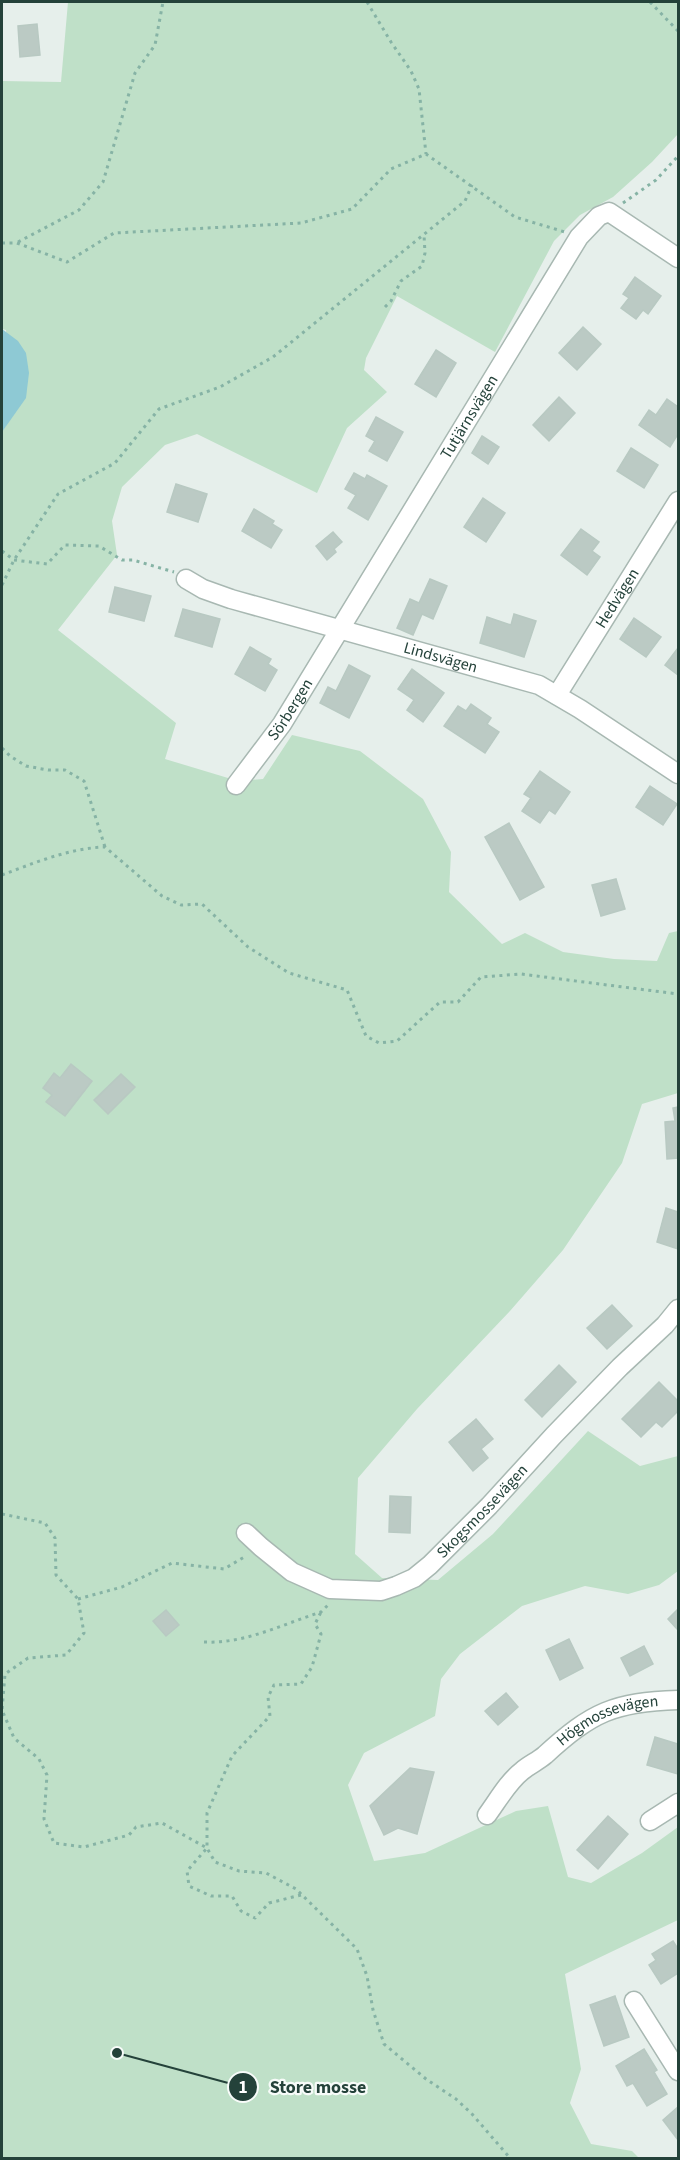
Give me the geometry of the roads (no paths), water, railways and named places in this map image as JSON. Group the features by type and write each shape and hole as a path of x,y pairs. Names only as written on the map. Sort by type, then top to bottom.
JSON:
{"street":[{"name":"Tutjärnsvägen","path":"340,630 579,237 599,216 609,212 678,258"},
{"name":"Hedvägen","path":"557,694 678,501"},
{"name":"Lindsvägen","path":"186,579 203,590 231,599 539,685 557,694 678,774"},
{"name":"Sörbergen","path":"236,785 282,724 340,630"},
{"name":"Skogsmossevägen","path":"246,1533 292,1572 330,1589 381,1591 414,1578 430,1565 678,1309"},
{"name":"Högmossevägen","path":"487,1815 520,1772 589,1719 615,1708 639,1702 678,1700"},
{"path":"650,1821 678,1803"},
{"path":"634,2001 678,2071"}],"water":[{"path":"2,329 18,341 26,353 29,373 26,398 2,432"}],"place":[{"name":"Store mosse","path":"117,2053"}]}
